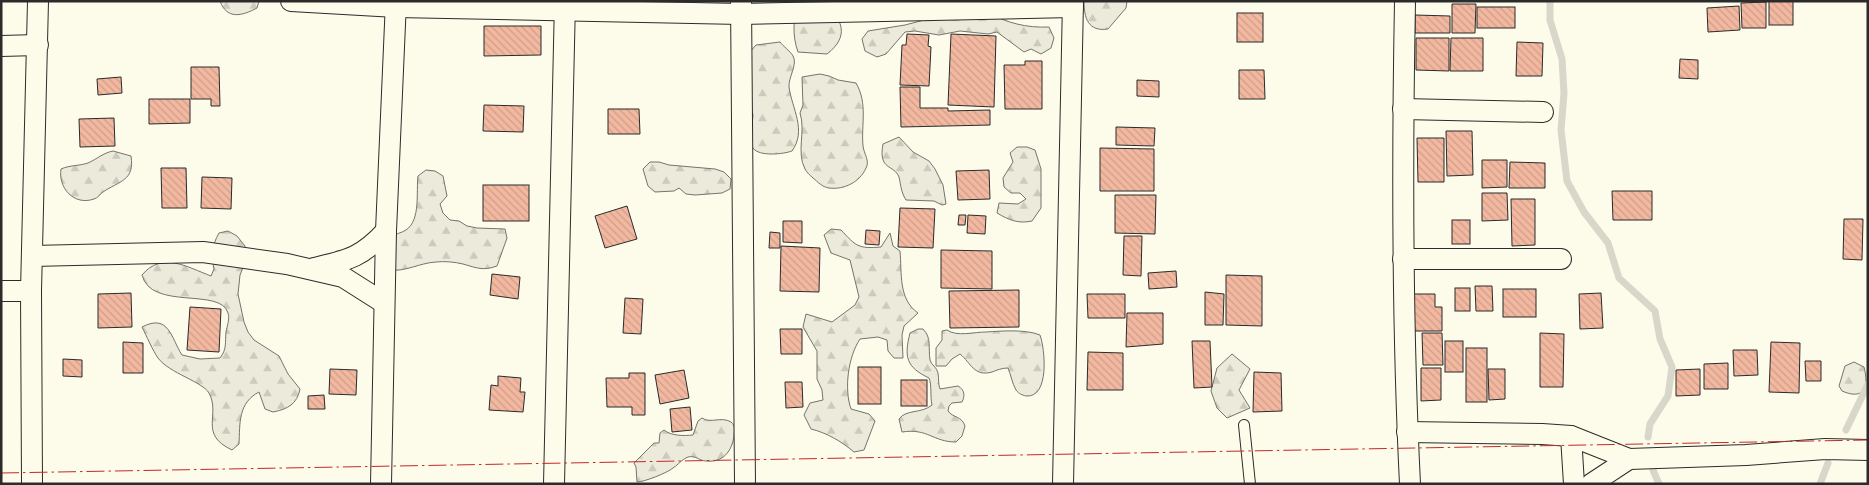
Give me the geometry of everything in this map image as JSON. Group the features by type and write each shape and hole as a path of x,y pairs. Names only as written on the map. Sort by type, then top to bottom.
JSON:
{"street":[{"path":"32,484 31,291 38,1"},
{"path":"291,1 741,8 1073,4 1063,484"},
{"path":"1405,1 1403,259 1410,484"},
{"path":"381,484 386,231 396,4"},
{"path":"554,484 565,6"},
{"path":"741,8 744,484"},
{"path":"1,46 38,45"},
{"path":"1403,109 1543,112"},
{"path":"310,269 351,260 374,243 386,231"},
{"path":"32,256 203,252 287,264 343,278 384,303"},
{"path":"1403,259 1561,259"},
{"path":"1,291 31,291"},
{"path":"1408,432 1571,436 1628,458 1746,455 1824,449 1868,450"},
{"path":"1571,436 1574,484"},
{"path":"1591,484 1628,458"}],"lane":[{"path":"1244,424 1250,484"}],"green space":[{"path":"220,1 259,1 257,8 235,15 227,11"},
{"path":"799,1 826,1 836,15 841,28 841,35 839,41 827,54 798,52 794,27"},
{"path":"1084,1 1127,1 1126,8 1108,29 1101,29 1088,23"},
{"path":"987,12 1017,24 1032,27 1049,27 1054,38 1051,48 1041,54 1031,49 1024,52 997,32 988,34 960,31 939,35 915,31 905,32 886,54 877,57 865,51 862,39 868,31 932,18"},
{"path":"780,42 792,54 794,59 789,87 797,119 798,135 792,151 766,154 756,151 751,144 749,129 752,125 753,115 749,102 744,59 756,45"},
{"path":"820,74 856,83 862,99 863,146 867,165 856,181 840,188 829,188 822,185 808,173 802,162 802,120 800,113 803,105 802,77"},
{"path":"899,137 913,152 929,161 935,169 943,185 946,204 942,205 934,201 906,200 897,173 887,166 882,153 883,144"},
{"path":"1017,147 1027,147 1035,150 1041,169 1041,208 1032,221 1014,221 997,213 999,203 1018,204 1026,199 1020,193 1011,193 1004,187 1003,178 1013,162 1010,153"},
{"path":"113,151 131,156 131,171 125,179 94,199 80,200 69,194 62,183 61,169 88,163"},
{"path":"650,162 715,169 724,172 731,179 730,189 722,193 695,195 686,194 679,188 674,191 655,192 648,186 643,169"},
{"path":"426,170 435,171 443,176 447,196 440,204 443,213 450,220 459,221 467,226 477,228 505,229 507,238 497,266 480,268 457,263 439,262 401,270 389,270 391,236 406,230 411,225 417,205 418,176"},
{"path":"831,229 841,230 854,243 862,247 881,247 890,233 893,246 900,251 904,293 907,300 918,313 904,326 902,335 903,358 894,358 888,351 887,340 878,337 860,339 856,346 848,373 848,392 851,409 869,414 875,421 864,450 854,452 834,438 811,429 804,415 810,403 823,400 822,390 817,379 817,351 803,327 806,314 832,322 855,305 859,297 850,260 831,253 824,235"},
{"path":"228,231 237,236 245,246 244,265 240,275 238,294 248,332 254,340 279,356 288,374 300,389 297,398 291,405 273,412 265,409 259,392 252,397 247,402 242,414 239,444 232,450 222,444 213,431 213,409 209,393 200,385 163,363 156,355 142,327 151,323 164,325 172,335 182,355 200,359 220,358 225,349 229,318 223,305 213,301 171,296 158,292 148,286 142,275 150,268 166,262 184,265 211,276 214,269 212,255 215,242 219,233"},
{"path":"923,329 928,336 930,360 937,371 940,389 958,386 963,391 962,402 952,403 948,411 962,420 965,426 962,436 956,442 942,440 924,433 902,432 899,419 902,416 923,410 932,405 929,378 915,370 907,355 910,333"},
{"path":"947,330 961,334 1013,331 1040,335 1044,372 1039,389 1034,395 1022,395 1013,385 1008,368 981,373 973,368 960,354 946,366 936,366 936,348 942,340 942,331"},
{"path":"1232,354 1250,369 1239,390 1250,408 1227,418 1217,408 1211,391 1217,368"},
{"path":"1854,362 1864,367 1866,380 1864,390 1860,393 1850,394 1842,391 1839,386 1845,366"},
{"path":"702,418 705,420 727,420 734,425 733,441 726,455 712,461 688,457 666,472 637,482 634,463 654,443 659,443 660,433 664,430 674,434 693,435 698,421"}],"building":[{"path":"1769,1 1793,1 1793,25 1769,25"},
{"path":"1766,2 1766,28 1742,28 1741,3"},
{"path":"1452,4 1476,4 1475,33 1452,33"},
{"path":"1739,6 1740,30 1708,32 1707,8"},
{"path":"1477,7 1515,7 1515,28 1477,28"},
{"path":"1237,13 1263,13 1263,42 1237,42"},
{"path":"1415,15 1450,16 1450,33 1415,33"},
{"path":"484,26 541,26 541,55 484,56"},
{"path":"907,34 929,35 928,46 931,47 929,86 900,85 902,45 906,45"},
{"path":"951,34 996,36 994,107 948,105"},
{"path":"1416,38 1449,38 1449,71 1416,70"},
{"path":"1451,38 1483,38 1483,71 1450,71"},
{"path":"1517,42 1543,43 1542,76 1516,76"},
{"path":"1680,59 1698,60 1698,79 1679,78"},
{"path":"1025,61 1042,61 1042,109 1005,109 1004,65 1025,65"},
{"path":"191,67 219,67 220,106 211,106 211,99 191,99"},
{"path":"1239,70 1264,70 1265,99 1239,99"},
{"path":"121,77 122,93 98,95 97,79"},
{"path":"1137,80 1159,81 1159,97 1137,96"},
{"path":"900,87 920,87 920,108 948,108 948,111 990,110 990,125 901,127"},
{"path":"149,99 190,99 190,123 149,124"},
{"path":"484,105 524,106 523,132 483,131"},
{"path":"608,109 639,109 640,134 608,134"},
{"path":"114,118 115,146 80,147 79,119"},
{"path":"1116,127 1155,128 1154,146 1116,145"},
{"path":"1446,131 1472,131 1473,175 1447,176"},
{"path":"1417,138 1444,138 1444,182 1418,182"},
{"path":"1100,148 1154,149 1154,191 1100,191"},
{"path":"1482,160 1507,160 1507,187 1482,188"},
{"path":"1510,162 1545,163 1545,188 1509,188"},
{"path":"161,168 186,168 187,208 162,208"},
{"path":"989,170 990,199 958,200 956,171"},
{"path":"202,177 232,178 231,209 201,208"},
{"path":"483,185 529,185 529,221 483,221"},
{"path":"1612,191 1652,191 1652,220 1613,220"},
{"path":"1482,193 1507,193 1508,220 1482,221"},
{"path":"1115,195 1156,195 1155,234 1115,233"},
{"path":"1511,199 1535,199 1535,245 1512,246"},
{"path":"627,206 637,239 605,248 595,216"},
{"path":"900,208 935,209 933,248 898,247"},
{"path":"959,215 966,215 965,225 958,225"},
{"path":"968,215 986,216 985,234 967,233"},
{"path":"1844,219 1863,219 1862,260 1843,259"},
{"path":"1452,220 1470,220 1470,244 1452,244"},
{"path":"783,221 802,221 802,243 783,242"},
{"path":"866,230 880,231 879,245 865,244"},
{"path":"770,232 780,233 780,248 769,248"},
{"path":"1124,236 1142,236 1141,276 1123,275"},
{"path":"781,246 820,248 819,292 780,291"},
{"path":"941,250 992,251 992,289 941,288"},
{"path":"1176,271 1177,287 1149,289 1148,273"},
{"path":"492,274 520,277 518,299 490,295"},
{"path":"1226,275 1262,276 1262,326 1226,325"},
{"path":"1475,286 1492,286 1493,311 1476,311"},
{"path":"1455,288 1470,288 1470,311 1455,311"},
{"path":"1503,289 1536,289 1536,317 1503,317"},
{"path":"1019,290 1019,327 950,328 949,291"},
{"path":"1205,292 1224,294 1223,325 1205,325"},
{"path":"131,293 132,327 98,328 98,294"},
{"path":"1601,293 1603,328 1580,329 1579,294"},
{"path":"1087,294 1125,294 1125,318 1088,318"},
{"path":"1406,294 1435,294 1435,307 1442,307 1442,331 1407,331"},
{"path":"625,298 643,299 641,334 623,333"},
{"path":"190,307 221,309 219,352 187,350"},
{"path":"1127,313 1163,313 1163,344 1126,347"},
{"path":"780,329 802,329 802,354 781,354"},
{"path":"1422,333 1442,333 1443,365 1423,365"},
{"path":"1540,333 1564,334 1563,387 1540,387"},
{"path":"1192,341 1210,341 1212,387 1194,388"},
{"path":"1445,341 1463,341 1463,372 1445,372"},
{"path":"123,342 143,343 143,373 123,373"},
{"path":"1771,342 1800,343 1799,393 1769,392"},
{"path":"1466,348 1487,348 1487,402 1466,402"},
{"path":"1733,350 1757,350 1758,375 1734,376"},
{"path":"1088,352 1123,353 1123,390 1087,390"},
{"path":"63,359 82,360 82,377 63,376"},
{"path":"1805,361 1821,361 1821,381 1806,381"},
{"path":"1728,363 1728,389 1704,389 1704,364"},
{"path":"858,367 881,367 881,404 858,404"},
{"path":"1421,368 1441,368 1441,400 1421,401"},
{"path":"330,369 357,370 356,395 329,394"},
{"path":"1488,369 1505,369 1505,399 1489,400"},
{"path":"1700,369 1700,395 1676,396 1676,370"},
{"path":"684,370 689,398 660,404 655,375"},
{"path":"1254,372 1281,373 1282,411 1253,412"},
{"path":"629,373 645,373 645,415 632,415 632,407 607,407 606,378 629,378"},
{"path":"498,376 521,378 520,392 525,392 523,412 489,410 491,385 498,386"},
{"path":"901,380 927,380 927,406 901,406"},
{"path":"785,382 802,382 803,407 786,408"},
{"path":"324,395 325,409 308,409 308,396"},
{"path":"690,407 692,430 672,432 670,409"}],"waterway":[{"path":"1550,1 1550,20 1562,59 1564,93 1561,130 1567,181 1584,212 1608,243 1619,278 1655,311 1660,339 1672,367 1668,396 1650,424 1648,437"},
{"path":"1846,430 1868,384"},
{"path":"1820,484 1828,463"},
{"path":"1653,470 1659,484"}],"power":[{"path":"1,473 1868,440"}]}
